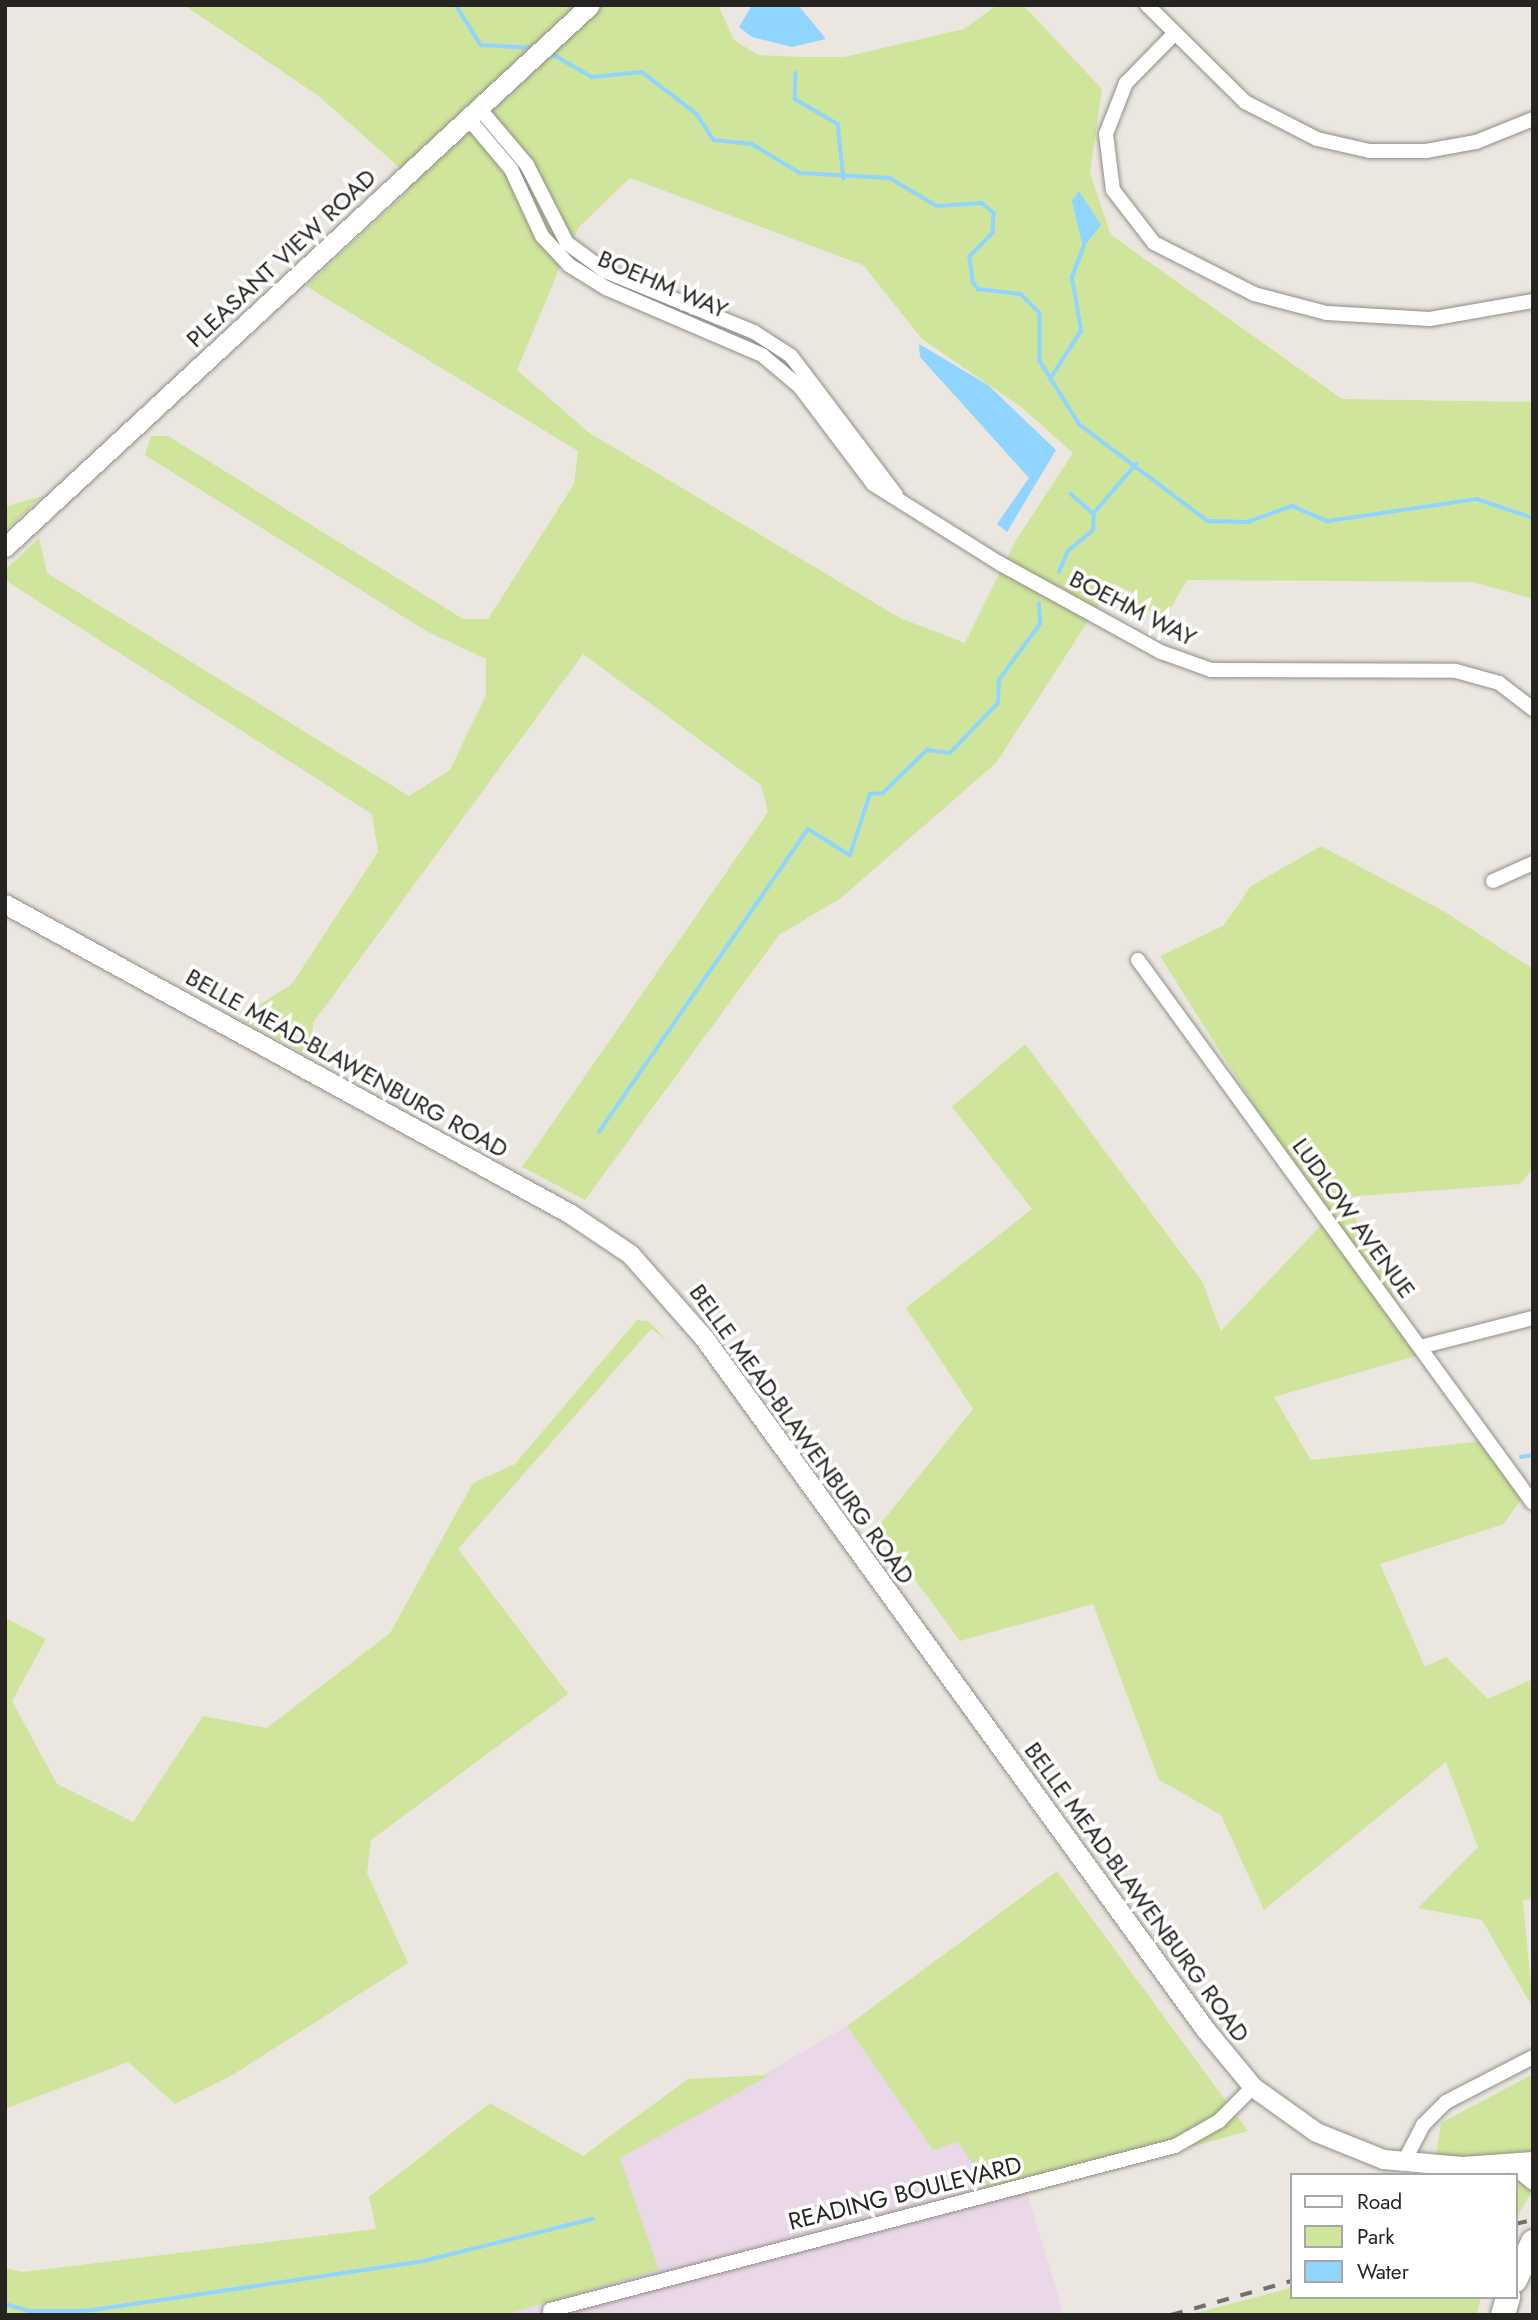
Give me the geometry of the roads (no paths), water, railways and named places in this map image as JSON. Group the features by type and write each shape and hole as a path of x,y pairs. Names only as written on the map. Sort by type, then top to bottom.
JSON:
{"highway":[{"path":"1517,2278 1533,2242"}],"street":[{"name":"PLEASANT VIEW ROAD","path":"5,547 590,5"},
{"path":"1147,5 1174,34 1256,109 1344,146 1398,153 1445,149 1533,119"},
{"path":"1174,34 1126,83 1106,134 1113,190 1154,243 1254,294 1327,313 1430,319 1533,301"},
{"name":"BOEHM WAY","path":"474,113 527,165 554,224 567,243 605,271 745,328 791,356 824,394 896,495"},
{"name":"BOEHM WAY","path":"474,113 511,169 540,232 585,277 742,343 784,372 873,484 896,495 999,563 1186,663 1256,675 1456,671 1499,683 1533,709"},
{"path":"540,232 554,224"},
{"name":"BOEHM WAY","path":"742,343 745,328"},
{"path":"813,406 824,394"},
{"path":"1493,881 1533,863"},
{"name":"BELLE MEAD-BLAWENBURG ROAD","path":"5,904 569,1213 656,1279 1205,2029 1253,2087 1334,2141 1404,2162 1533,2161"},
{"name":"LUDLOW AVENUE","path":"1138,960 1533,1503"},
{"path":"1420,1347 1533,1318"},
{"path":"1404,2162 1423,2125 1446,2102 1533,2057"},
{"name":"READING BOULEVARD","path":"550,2310 1175,2146 1219,2121 1253,2087"},
{"path":"1513,2163 1533,2180"}],"water":[{"path":"752,5 798,5 826,39 792,47 752,37 739,27"},
{"path":"1079,191 1101,225 1083,248 1072,201"},
{"path":"919,344 988,385 1056,450 1007,532 997,524 1029,478 920,357"}],"waterway":[{"path":"456,5 481,45 531,48"},
{"path":"549,52 592,77 642,72 697,114 714,140 752,144 800,173 890,178 937,206 982,203 994,213 993,233 970,257 973,282 978,289 1021,294 1040,313 1040,361 1080,425 1208,521 1248,522 1292,506 1328,521 1477,499 1533,518"},
{"path":"796,73 795,99 838,124 844,179"},
{"path":"1050,379 1081,331 1072,277 1084,246"},
{"path":"1059,572 1068,551 1093,530 1094,513 1136,464"},
{"path":"1071,494 1093,513"},
{"path":"599,1132 808,829 850,855 870,794 883,793 927,750 950,753 998,703 999,680 1040,624 1039,604"},
{"path":"1521,1457 1533,1455"},
{"path":"5,2304 29,2311 86,2311 424,2261 593,2219"}],"railway":[{"path":"1517,2224 1533,2220"},
{"path":"1171,2315 1290,2281"}]}
